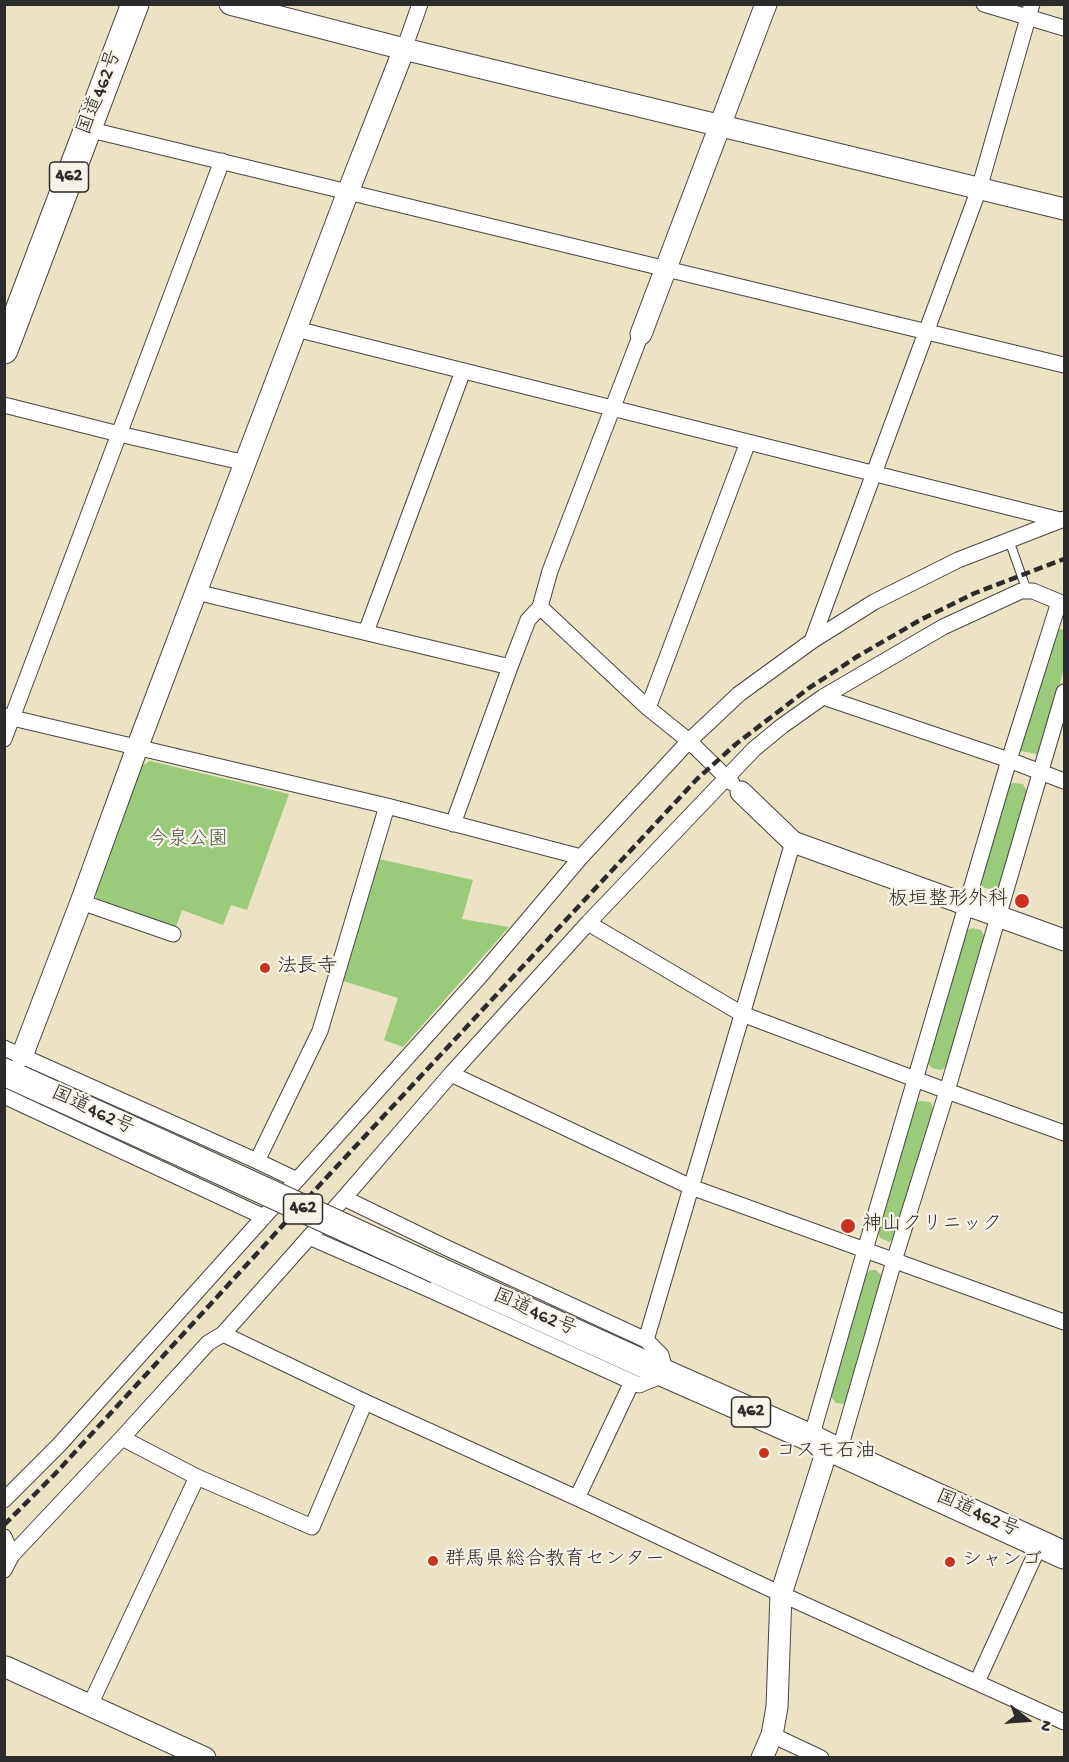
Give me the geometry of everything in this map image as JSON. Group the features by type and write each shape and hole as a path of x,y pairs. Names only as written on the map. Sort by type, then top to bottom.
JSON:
{"highway":[{"name":"国道462号","path":"4,350 135,4"},
{"name":"国道462号","path":"10,1059 169,1147 1065,1555"}],"street":[{"path":"230,4 404,49 1065,209"},
{"path":"297,1180 257,1161 10,1059 81,902 137,748 420,4"},
{"path":"453,824 528,620 540,607 550,571 766,4"},
{"path":"984,4 1030,11 1065,28"},
{"path":"812,641 979,189 1030,11"},
{"path":"87,129 1065,365"},
{"path":"4,739 8,717 119,434 222,161"},
{"path":"296,329 1062,519"},
{"path":"366,632 463,371"},
{"path":"4,405 246,463"},
{"path":"648,708 748,442"},
{"path":"4,1500 59,1445 482,974 581,857 688,741 739,694 812,641 874,602 958,560 1062,519"},
{"path":"4,1570 12,1555 208,1343 223,1334 451,1074 588,923 734,785 761,744 823,697 943,627 1022,591 1033,591 1062,603 1010,760 865,1250 826,1446"},
{"path":"196,592 510,667"},
{"path":"540,607 648,708 688,741 793,842 1065,940"},
{"path":"762,1758 772,1735 777,1707 781,1594 826,1446 894,1261 947,1091 1065,692"},
{"path":"823,697 1010,760 1065,781"},
{"path":"8,717 387,806 581,857"},
{"path":"257,1161 320,1031 387,806"},
{"path":"646,1341 793,842"},
{"path":"81,902 173,934"},
{"path":"588,923 742,1014 1065,1133"},
{"path":"451,1074 691,1187 1065,1322"},
{"path":"4,1096 264,1217"},
{"path":"309,1237 639,1385 666,1374 661,1355 646,1341 344,1198"},
{"path":"223,1334 781,1594 1065,1722"},
{"path":"577,1498 632,1382"},
{"path":"122,1438 197,1477 312,1527 365,1402"},
{"path":"90,1705 197,1477"},
{"path":"4,1537 12,1555"},
{"path":"977,1682 1040,1544"},
{"path":"5,1667 203,1757"},
{"path":"772,1735 821,1758"}],"lane":[{"path":"1009,540 1028,591"}],"green space":[{"path":"1064,630 1064,669 1040,752 1037,754 1021,751 1019,747 1055,631"},
{"name":"今泉公園","path":"150,761 289,794 247,910 231,905 223,925 182,910 176,927 97,899 94,893 140,767"},
{"path":"1013,783 1023,784 1027,791 1001,885 994,890 981,887 980,877 1007,786"},
{"path":"379,859 473,880 462,919 509,927 403,1047 384,1040 398,998 340,980"},
{"path":"972,928 981,930 985,937 947,1066 941,1070 932,1068 928,1060 964,935"},
{"path":"931,1102 933,1110 894,1238 889,1242 880,1238 877,1229 914,1103"},
{"path":"870,1270 876,1270 881,1275 882,1284 849,1398 843,1404 836,1403 828,1393 863,1277"}],"railway":[{"path":"4,1525 54,1475 697,779 736,744 809,688 858,656 922,619 975,593 1064,559"}],"place":[{"name":"板垣整形外科","path":"1022,901"},
{"name":"法長寺","path":"265,968"},
{"name":"神山クリニック","path":"848,1226"},
{"name":"コスモ石油","path":"764,1453"},
{"name":"群馬県総合教育センター","path":"433,1561"},
{"name":"シャンゴ","path":"950,1562"}]}
